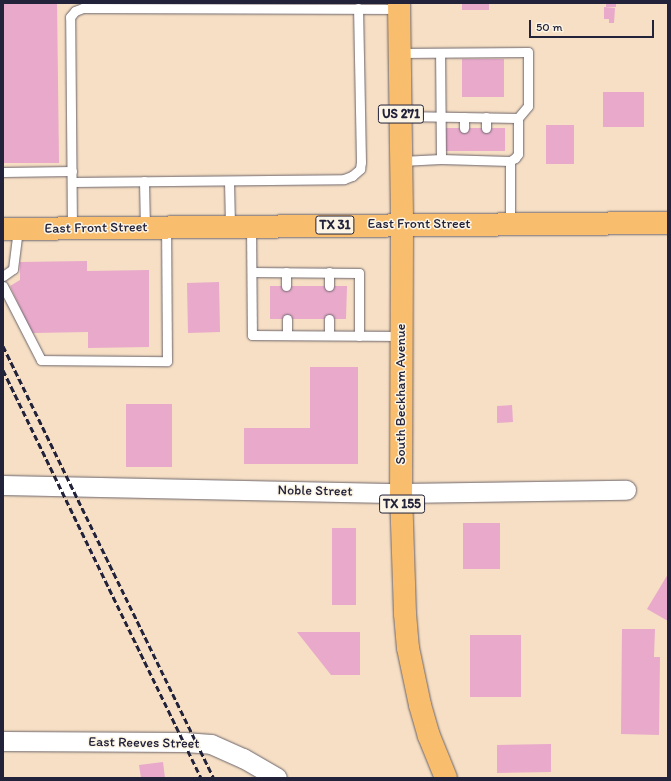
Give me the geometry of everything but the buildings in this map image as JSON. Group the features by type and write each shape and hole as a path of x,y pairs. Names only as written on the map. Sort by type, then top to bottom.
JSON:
{"main road":[{"name":"South Beckham Avenue","path":"399,6 402,224 401,493 405,614 408,648 421,711 437,760 446,778"},
{"name":"East Front Street","path":"10,228 668,223"}],"street":[{"name":"Noble Street","path":"3,485 401,493 626,490"},
{"name":"East Reeves Street","path":"3,741 204,743 228,751 277,778"}],"lane":[{"path":"72,228 70,17 75,11 82,8 358,8 399,6"},
{"path":"72,182 344,179 352,176 360,169 361,162 358,8"},
{"path":"400,53 528,52 528,106 518,118 518,154 515,158 510,160 487,156 464,156 401,161"},
{"path":"440,53 440,159"},
{"path":"401,116 518,118"},
{"path":"464,117 464,128"},
{"path":"486,118 486,128"},
{"path":"510,160 510,224"},
{"path":"3,172 72,171"},
{"path":"3,286 41,360 168,361 155,227 144,181"},
{"path":"229,181 230,226"},
{"path":"252,226 252,335 402,336"},
{"path":"3,276 13,269 10,228"},
{"path":"252,272 359,273 359,336"},
{"path":"286,272 286,286"},
{"path":"329,272 329,286"},
{"path":"287,319 287,335"},
{"path":"329,319 329,335"}],"railway":[{"path":"3,346 214,778"},
{"path":"3,370 201,778"}]}
